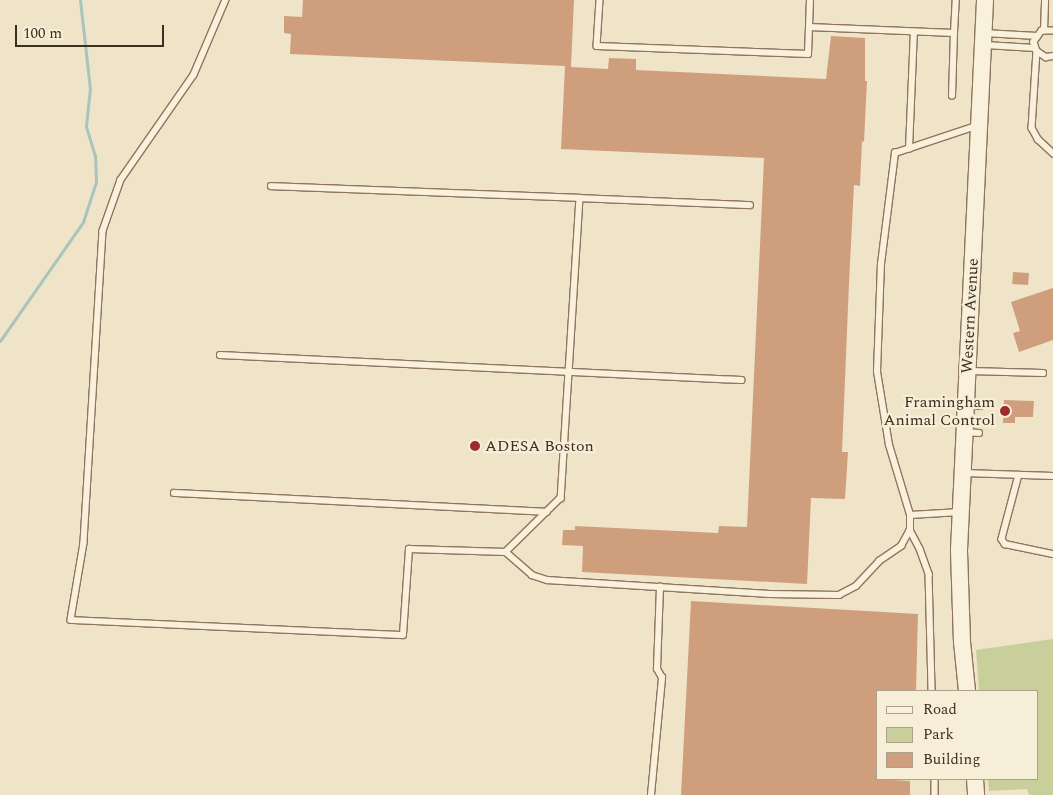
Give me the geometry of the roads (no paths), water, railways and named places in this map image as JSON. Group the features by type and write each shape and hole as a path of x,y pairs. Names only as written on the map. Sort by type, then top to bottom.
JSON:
{"street":[{"name":"Western Avenue","path":"967,690 960,582 961,512 963,472 972,432 973,406 967,370 985,0"},
{"path":"975,780 976,795"}],"lane":[{"path":"226,0 194,75 121,180 103,231 84,543 71,620 403,634 409,549 506,552 532,575 547,580 770,594 839,595 856,586 879,562 901,546 910,530"},
{"path":"600,0 597,46 808,54 810,0"},
{"path":"952,96 956,0"},
{"path":"1044,31 1045,0"},
{"path":"809,27 954,33"},
{"path":"983,39 1036,36 1044,31 1053,31"},
{"path":"909,149 914,32"},
{"path":"1036,36 1032,128 1038,139 1053,153"},
{"path":"983,39 1036,50 1046,57 1053,56"},
{"path":"932,690 929,574 920,549 910,530 910,515 889,445 877,372 880,264 895,153 979,125"},
{"path":"270,186 750,205"},
{"path":"506,552 561,498 580,198"},
{"path":"220,355 741,380"},
{"path":"967,370 1043,373"},
{"path":"963,472 1053,476"},
{"path":"1019,474 1002,539 1005,544 1053,554"},
{"path":"174,494 547,512"},
{"path":"910,515 961,512"},
{"path":"650,795 662,678 657,669 660,587"},
{"path":"934,780 935,795"}],"waterway":[{"path":"0,341 83,222 96,182 95,156 86,126 90,89 80,0"}],"place":[{"name":"Framingham Animal Control","path":"1005,411"},
{"name":"ADESA Boston","path":"475,446"}]}
